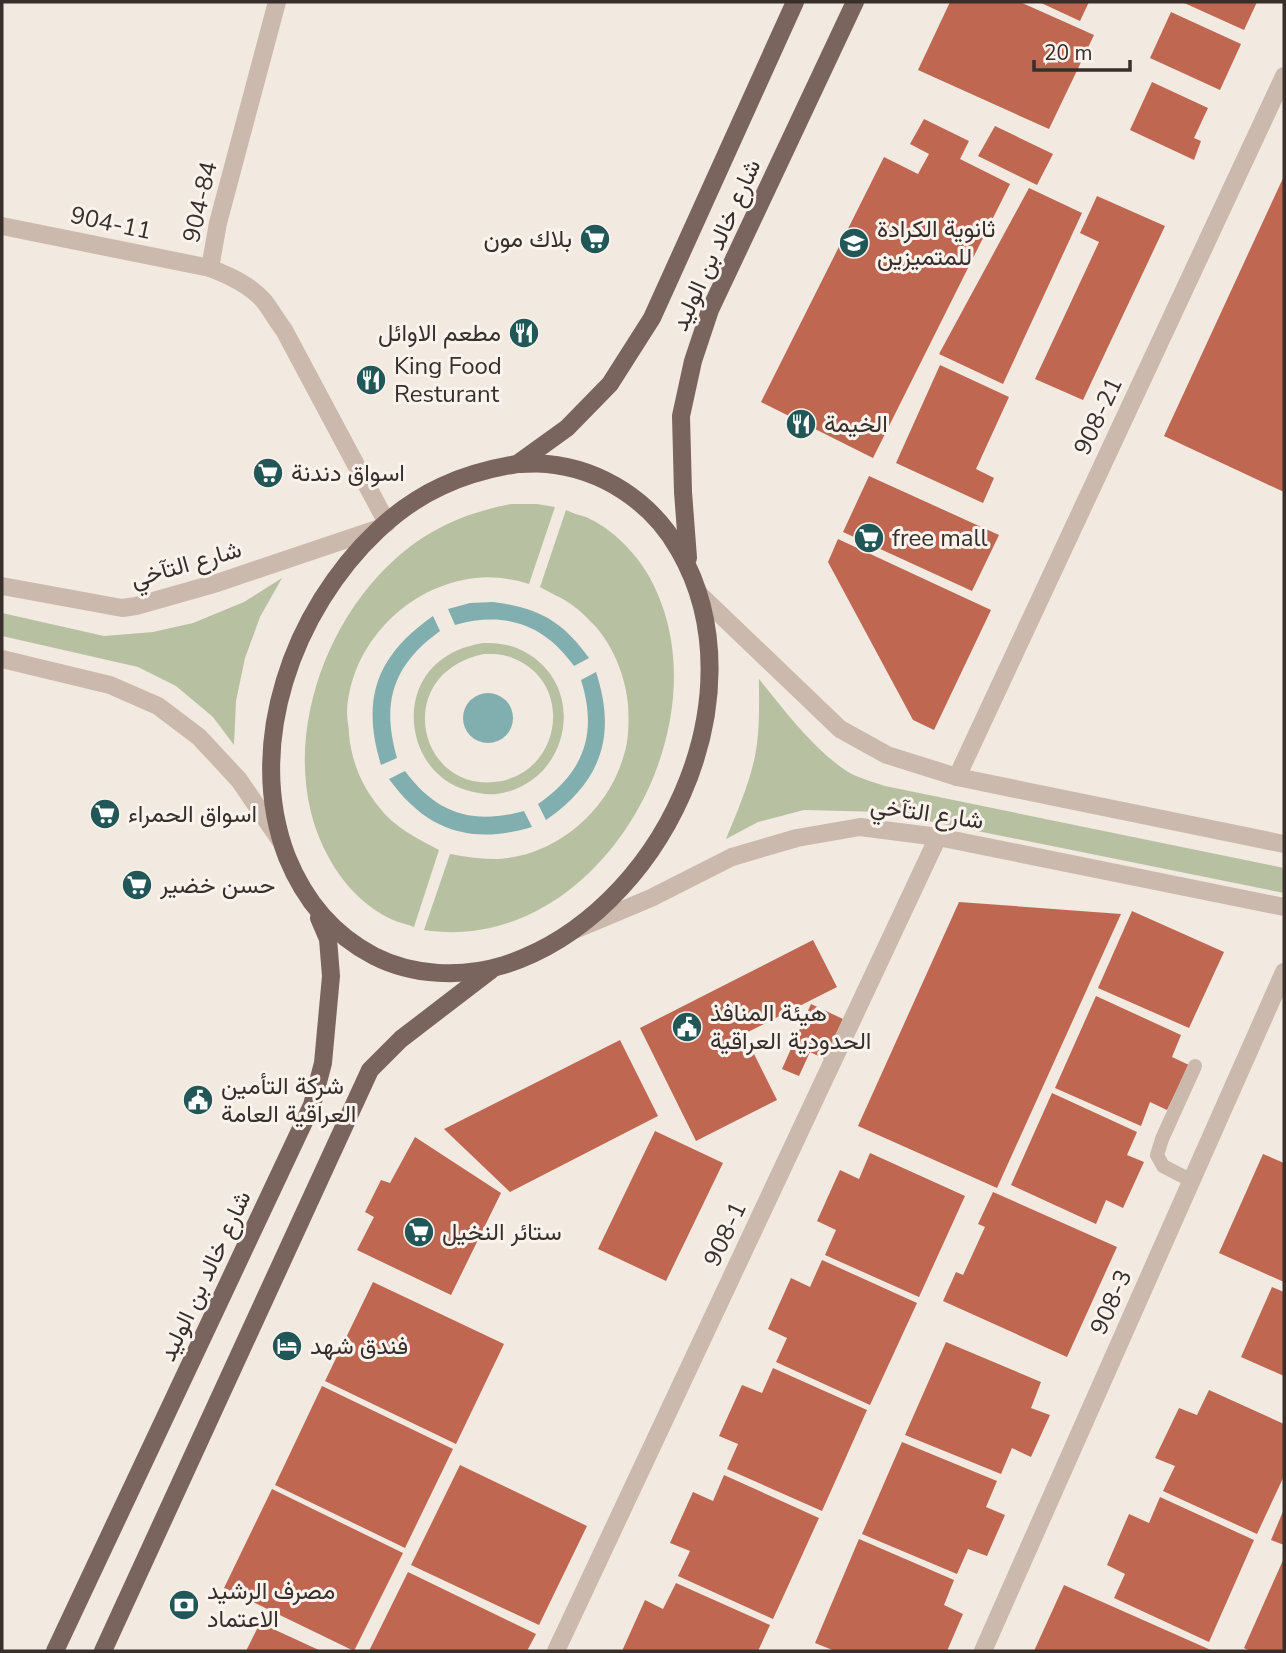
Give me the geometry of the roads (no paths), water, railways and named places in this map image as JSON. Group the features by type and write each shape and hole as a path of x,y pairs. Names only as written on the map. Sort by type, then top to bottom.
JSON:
{"main road":[{"name":"شارع خالد بن الوليد","path":"517,464 567,428 610,384 652,318 795,2"},
{"name":"شارع خالد بن الوليد","path":"688,565 681,416 693,362 710,310 855,2"},
{"path":"517,464 547,464 606,480 632,496 654,515 673,539 688,565 706,624 709,685 705,716 689,778 671,817 643,862 623,887 600,909 577,929 523,959 464,973 434,973 375,957 349,941 327,921 308,898 282,843 275,814 271,783 276,720 289,669 305,629 338,575 358,550 383,525 430,492 458,478 517,464"},
{"name":"شارع خالد بن الوليد","path":"55,1651 312,1105 323,1063 331,976 328,939 316,908"},
{"path":"103,1651 370,1070 401,1039 494,968"}],"street":[{"name":"904-84","path":"276,2 218,223 210,268 246,285 264,301 284,330 383,525"},
{"name":"908-21","path":"957,777 1284,76"},
{"name":"904-11","path":"2,226 210,268"},
{"name":"شارع التآخي","path":"2,586 122,608 135,606 217,583 383,525"},
{"name":"شارع التآخي","path":"699,594 840,729 887,755 957,777 1284,844"},
{"path":"2,659 110,685 158,706 199,737 239,780 282,843"},
{"name":"شارع التآخي","path":"577,929 651,898 732,857 797,838 860,827 938,837 1284,907"},
{"name":"908-1","path":"556,1651 938,837"},
{"name":"908-3","path":"983,1651 1284,972"}],"lane":[{"path":"1192,1181 1163,1166 1157,1155 1195,1066"}],"water":[{"path":"493,602 524,608 548,618 569,634 589,658 574,666 550,640 522,624 490,620 455,625 448,609 470,603"},
{"path":"433,616 440,631 411,657 395,686 390,719 397,758 381,765 373,720 378,681 386,663 398,647"},
{"path":"596,672 605,717 600,756 580,790 546,820 538,804 567,779 583,750 588,718 581,680"},
{"path":"488,693 506,700 513,718 506,736 488,743 470,736 463,718 470,700"},
{"path":"405,771 417,786 443,806 472,816 488,817 524,811 532,827 489,834 452,829 435,822 404,797 389,779"}],"place":[{"name":"بلاك مون","path":"595,239"},
{"name":"ثانوية الكرادة للمتميزين","path":"854,243"},
{"name":"مطعم الاوائل","path":"524,333"},
{"name":"King Food Resturant","path":"371,380"},
{"name":"الخيمة","path":"801,424"},
{"name":"اسواق دندنة","path":"268,473"},
{"name":"free mall","path":"869,538"},
{"name":"اسواق الحمراء","path":"105,814"},
{"name":"حسن خضير","path":"137,885"},
{"name":"هيئة المنافذ الحدودية العراقية","path":"687,1027"},
{"name":"شركة التأمين العراقية العامة","path":"198,1100"},
{"name":"ستائر النخيل","path":"419,1232"},
{"name":"فندق شهد","path":"287,1346"},
{"name":"مصرف الرشيد الاعتماد","path":"184,1605"}]}
